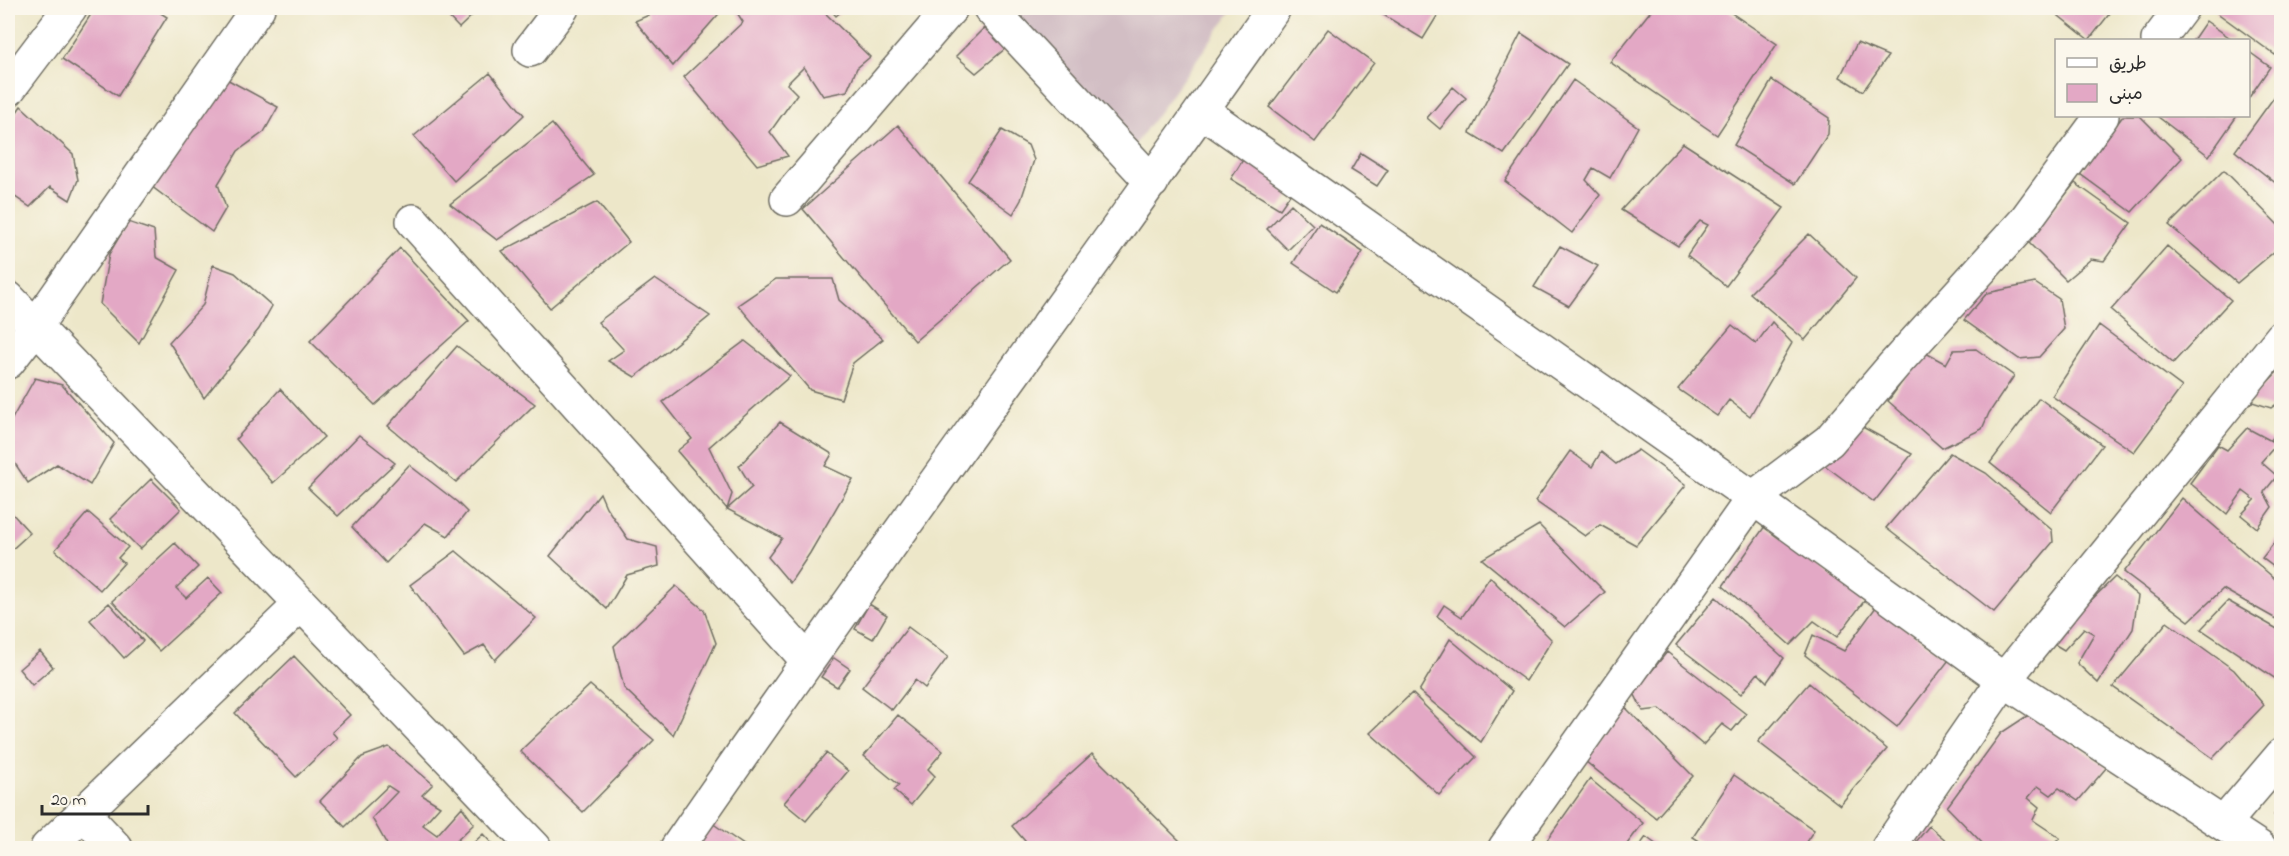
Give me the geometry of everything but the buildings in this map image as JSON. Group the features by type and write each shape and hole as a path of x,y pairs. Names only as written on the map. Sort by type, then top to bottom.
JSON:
{"street":[{"path":"8,90 70,8"},
{"path":"8,362 35,327 258,8"},
{"path":"530,50 562,8"},
{"path":"787,199 951,8"},
{"path":"677,849 808,661 1274,8"},
{"path":"2159,39 2182,8"},
{"path":"992,9 1152,182"},
{"path":"1202,111 1753,498 2004,680 2259,849"},
{"path":"1505,849 1753,498 1829,441 1894,365 2024,222 2101,117"},
{"path":"413,221 808,661"},
{"path":"8,298 535,849"},
{"path":"1888,849 2004,680 2282,337"},
{"path":"48,849 300,604"},
{"path":"2224,824 2282,755"},
{"path":"83,813 116,849"}],"shaded area":[{"path":"1005,8 1234,8 1132,149"}]}
